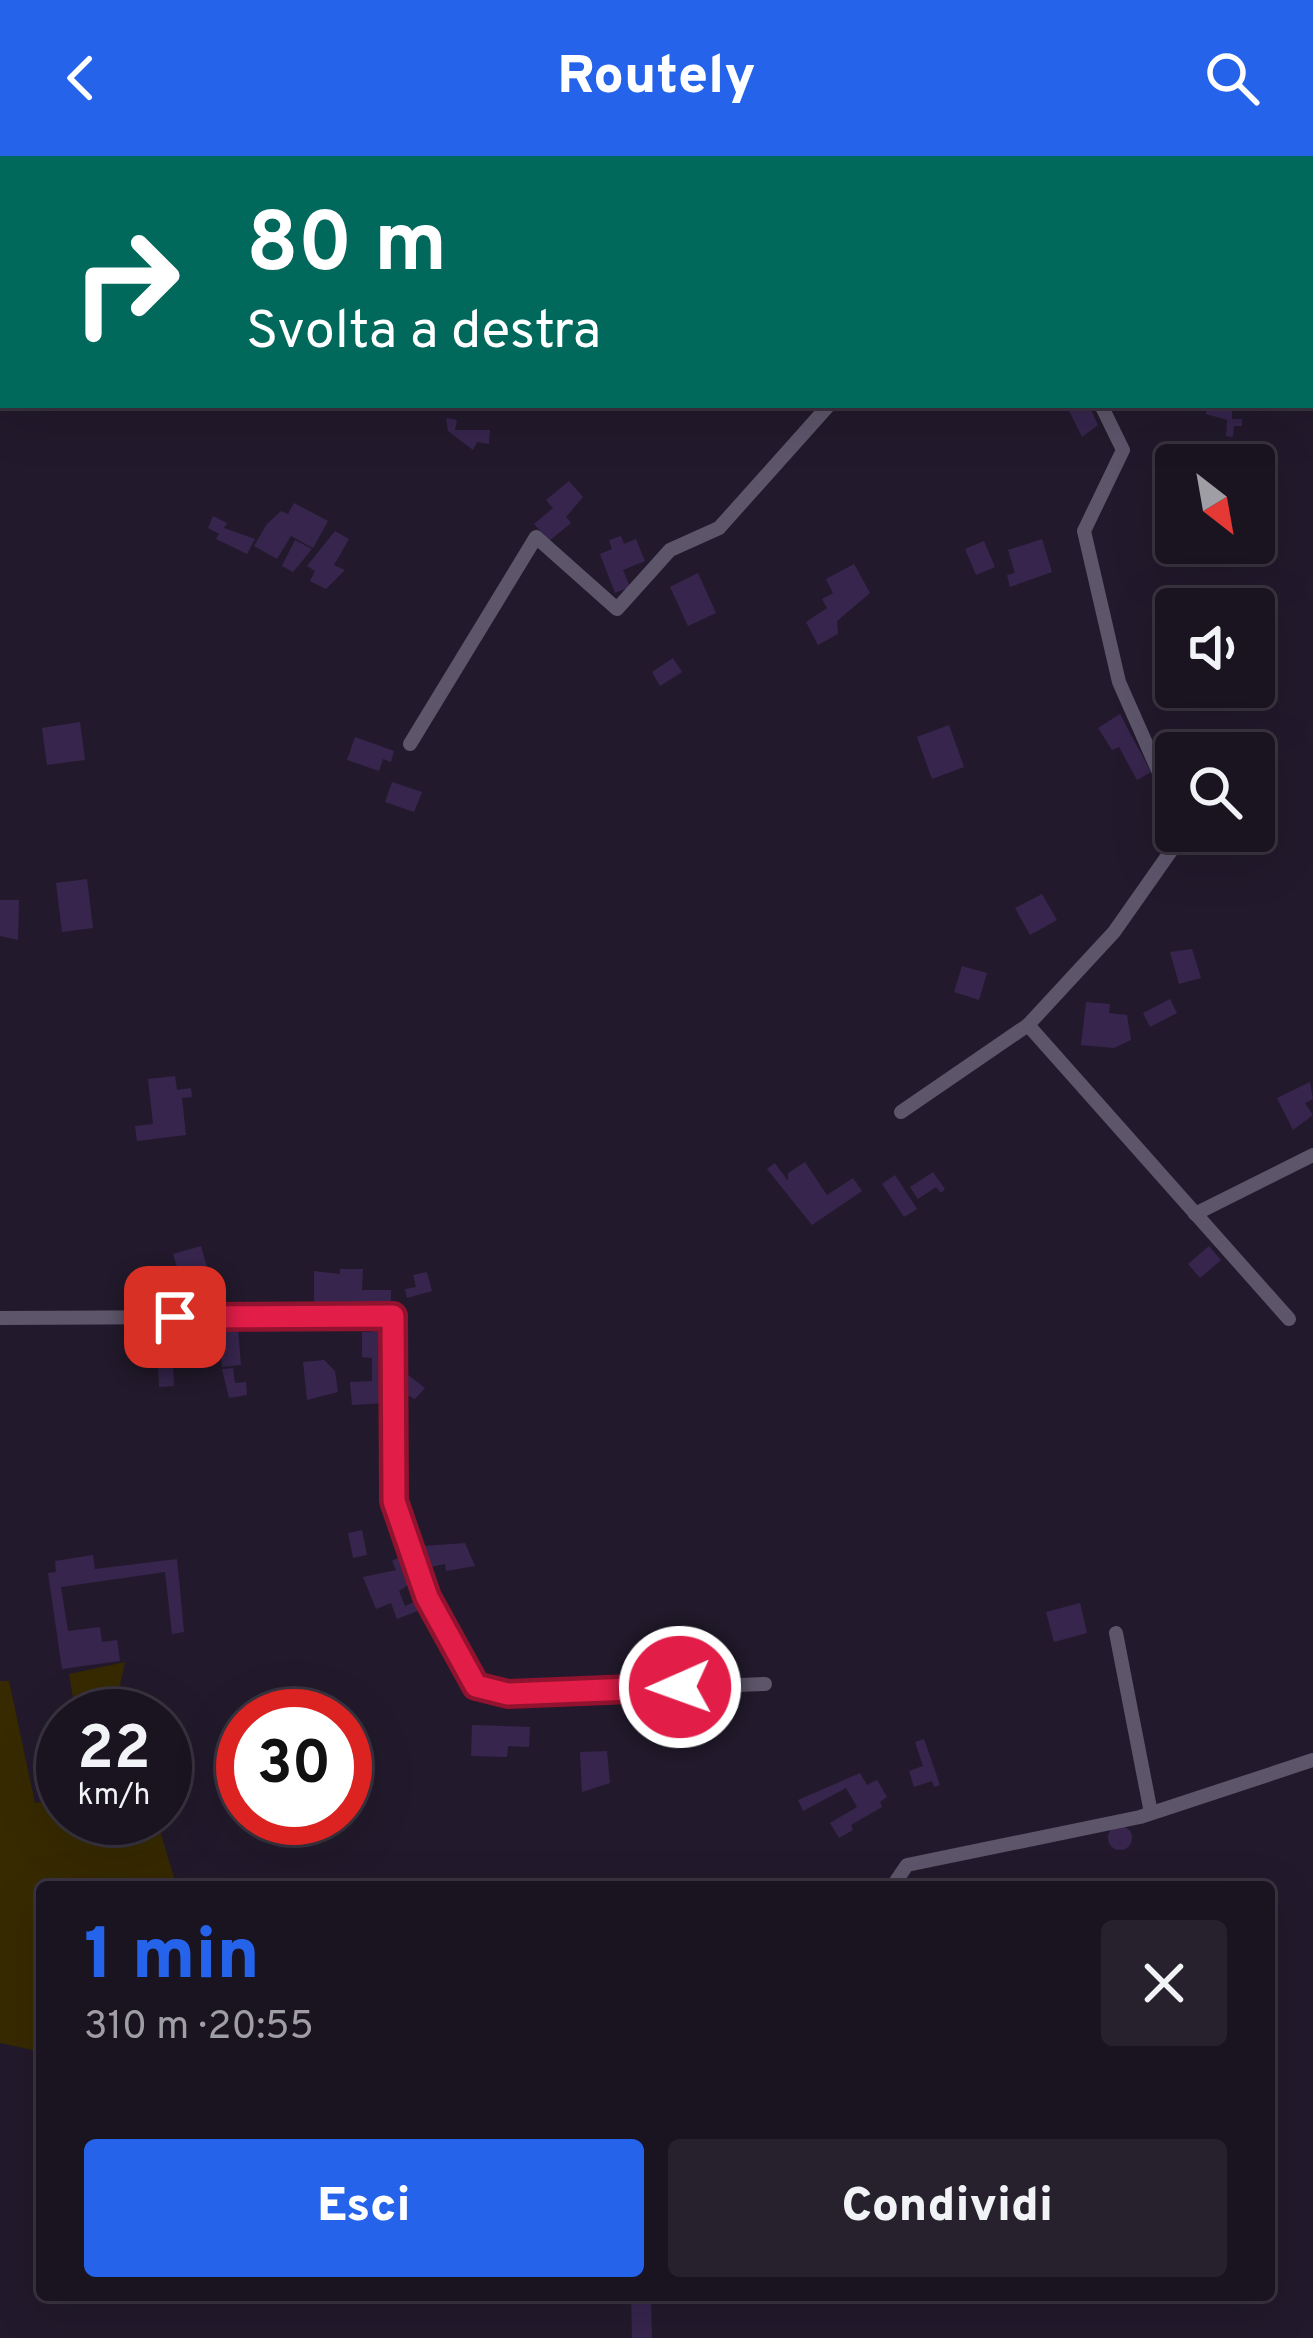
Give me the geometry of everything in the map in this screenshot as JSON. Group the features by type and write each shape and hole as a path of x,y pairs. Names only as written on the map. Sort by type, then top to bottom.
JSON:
{"street":[{"path":"410,744 536,537 617,609 670,550 719,528 826,408"},
{"path":"1102,408 1123,450 1084,531 1120,682 1155,763"},
{"path":"901,1112 1028,1024 1114,932 1169,852"},
{"path":"1028,1024 1289,1319"},
{"path":"1195,1214 1313,1155"},
{"path":"0,1318 393,1316 394,1501 427,1597 476,1686 508,1694 765,1684"},
{"path":"1116,1633 1151,1813"},
{"path":"896,1881 907,1865 1151,1813 1313,1760"}],"shaded area":[{"path":"125,1662 119,1689 72,1689 69,1674"},
{"path":"0,1681 9,1681 36,1803 36,1845 164,1845 175,1881 36,1881 36,2051 0,2043"}],"building":[{"path":"1068,408 1090,408 1098,425 1082,437"},
{"path":"1206,408 1232,408 1232,419 1242,419 1242,426 1234,426 1233,437 1226,436 1227,420 1206,414"},
{"path":"446,418 457,420 455,430 490,430 489,444 477,442 473,450 448,431"},
{"path":"569,481 583,497 566,517 571,523 549,541 534,524 553,508 546,500"},
{"path":"294,503 328,521 313,548 291,536 277,559 254,546 267,524 281,511 288,514"},
{"path":"213,516 227,523 224,528 255,539 247,554 216,539 219,534 208,528"},
{"path":"335,531 349,539 334,565 345,570 326,589 310,581 315,571 307,566"},
{"path":"621,536 624,544 636,539 645,561 623,570 630,587 615,593 600,554 612,549 609,540"},
{"path":"1042,539 1052,572 1010,587 1007,575 1015,573 1008,550"},
{"path":"295,540 312,549 293,572 282,566"},
{"path":"984,541 995,567 976,575 965,549"},
{"path":"854,564 870,593 837,621 838,634 818,645 806,622 827,608 822,599 833,593 826,579"},
{"path":"698,573 716,613 688,626 670,587"},
{"path":"673,658 682,672 660,686 652,672"},
{"path":"1120,714 1151,772 1137,780 1119,747 1112,750 1098,728"},
{"path":"80,722 85,760 47,765 42,728"},
{"path":"949,725 964,767 932,779 917,737"},
{"path":"355,737 394,751 391,762 383,759 379,771 347,760"},
{"path":"392,782 422,792 414,812 385,802"},
{"path":"87,879 93,928 62,932 56,883"},
{"path":"1042,894 1057,920 1030,935 1015,908"},
{"path":"0,900 19,900 18,940 0,936"},
{"path":"1192,949 1201,978 1179,984 1170,952"},
{"path":"962,966 987,973 979,1000 954,992"},
{"path":"1170,999 1177,1013 1150,1027 1143,1013"},
{"path":"1086,1002 1110,1004 1109,1013 1127,1015 1131,1040 1114,1048 1081,1045"},
{"path":"175,1076 177,1090 191,1088 192,1097 182,1098 186,1135 137,1141 135,1126 153,1124 148,1079"},
{"path":"1310,1082 1313,1099 1305,1103 1313,1115 1293,1130 1277,1098"},
{"path":"805,1162 827,1195 853,1178 862,1191 812,1225 767,1169 775,1163 788,1181 788,1173"},
{"path":"933,1172 945,1189 941,1193 936,1187 918,1199 910,1187"},
{"path":"895,1175 917,1209 904,1217 882,1184"},
{"path":"201,1246 212,1284 183,1286 173,1254"},
{"path":"1209,1246 1221,1260 1200,1278 1188,1264"},
{"path":"340,1269 363,1269 362,1290 391,1290 391,1305 314,1309 314,1271 340,1274"},
{"path":"427,1272 432,1291 407,1298 405,1289 416,1287 413,1275"},
{"path":"373,1320 383,1320 386,1403 352,1405 350,1382 372,1381 372,1358 362,1357 362,1332 372,1332"},
{"path":"238,1329 241,1365 222,1367 219,1331"},
{"path":"155,1335 157,1354 165,1353 166,1365 173,1365 174,1386 159,1387 158,1367 145,1368 144,1356 131,1357 129,1338"},
{"path":"324,1360 335,1371 338,1392 307,1400 303,1362"},
{"path":"233,1368 235,1383 246,1382 247,1395 229,1398 222,1369"},
{"path":"403,1371 425,1388 415,1399 402,1393"},
{"path":"362,1530 367,1555 353,1558 348,1533"},
{"path":"415,1535 423,1546 465,1543 475,1566 446,1571 445,1564 425,1568"},
{"path":"406,1553 415,1580 399,1591 405,1606 416,1601 420,1610 397,1619 391,1603 376,1609 363,1577 396,1570 392,1561"},
{"path":"93,1555 95,1569 177,1559 184,1632 172,1634 165,1572 61,1587 68,1631 100,1627 102,1642 117,1640 120,1661 62,1669 48,1573 56,1572 55,1561"},
{"path":"1080,1603 1087,1633 1054,1642 1046,1612"},
{"path":"472,1725 530,1727 529,1747 508,1746 507,1757 471,1756"},
{"path":"924,1739 940,1785 934,1787 932,1781 914,1787 909,1771 923,1766 915,1742"},
{"path":"607,1751 610,1783 582,1792 580,1752"},
{"path":"860,1773 867,1785 877,1780 887,1797 880,1802 882,1807 851,1825 853,1830 839,1838 830,1823 857,1807 846,1788 803,1811 798,1800"},
{"path":"1120,1826 1132,1838 1120,1850 1108,1838"},
{"path":"631,2301 651,2301 652,2338 632,2338"}],"route":[{"path":"175,1317 393,1316 394,1501 427,1597 476,1686 508,1694 680,1687"}]}
